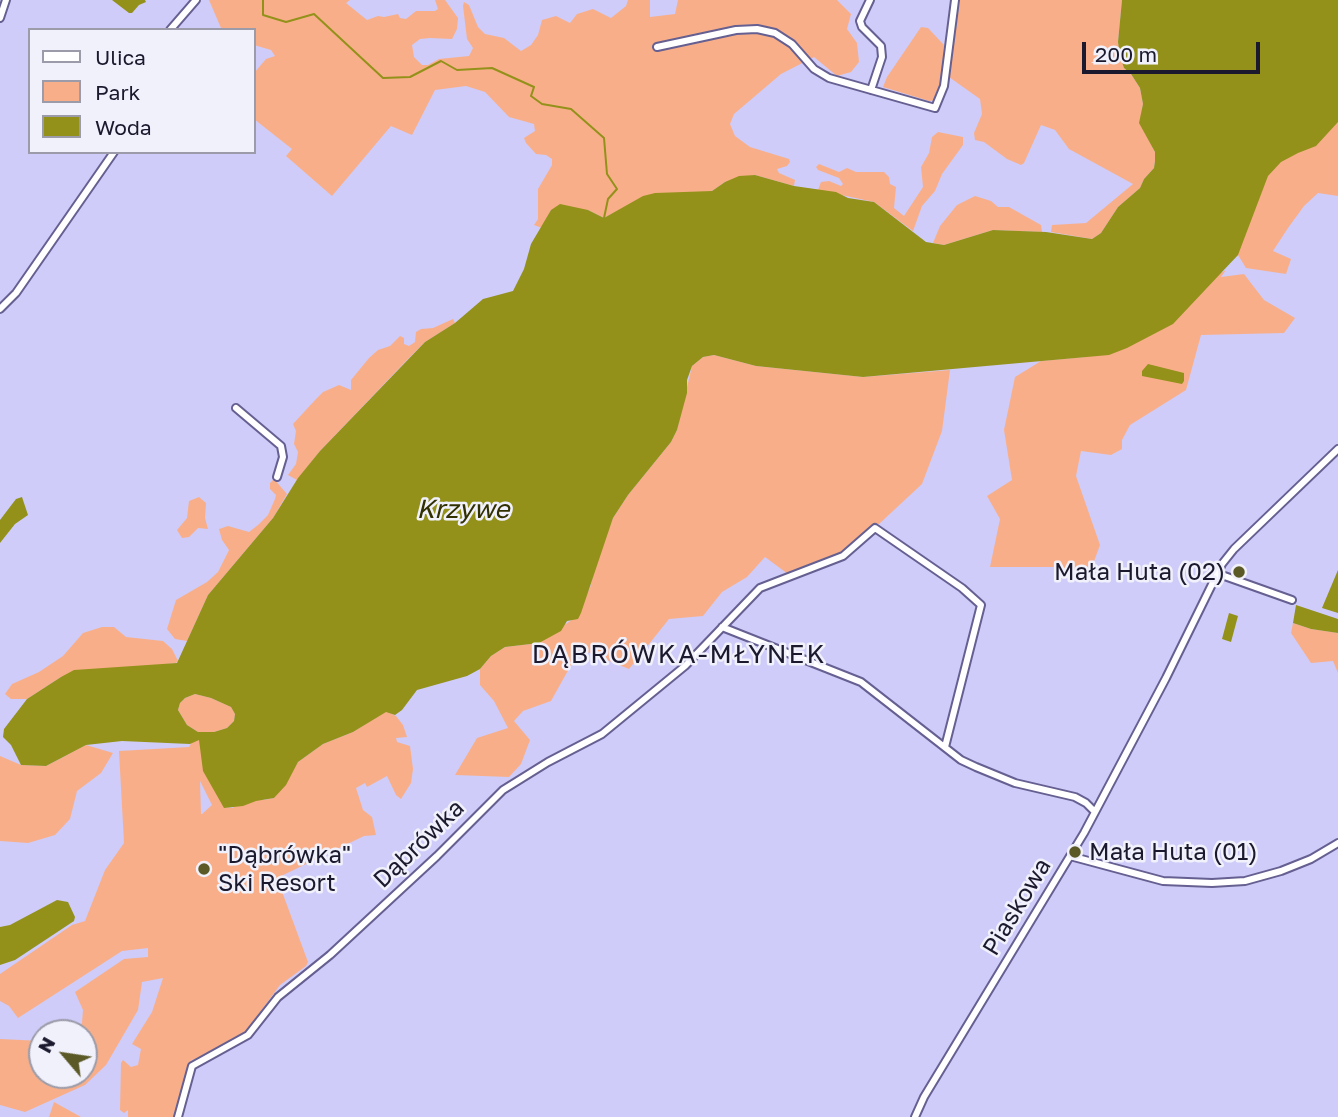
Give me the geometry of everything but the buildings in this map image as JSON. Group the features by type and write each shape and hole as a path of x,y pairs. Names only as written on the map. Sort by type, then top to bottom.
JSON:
{"street":[{"path":"0,18 6,0"},
{"path":"172,28 195,0"},
{"path":"870,0 860,21 862,27 881,46 882,57 870,90"},
{"path":"657,47 726,32 757,29 775,33 792,44 814,69 829,78 936,108 944,86 956,0"},
{"path":"0,309 16,293 113,154"},
{"path":"236,408 281,446 284,457 276,477"},
{"name":"Piaskowa","path":"915,1117 1095,812 1166,677 1216,573 1234,549 1338,449"},
{"name":"Dąbrówka","path":"178,1117 192,1066 248,1035 278,997 330,955 437,856 503,790 548,762 602,734 685,666 760,589 843,555 876,528 962,588 981,605 945,747"},
{"path":"1216,573 1292,600"},
{"path":"722,627 861,682 961,760 1015,783 1075,797 1095,812"},
{"path":"1070,856 1163,881 1185,884 1212,883 1245,881 1281,871 1311,859 1338,843"}],"green space":[{"path":"209,0 350,0 346,3 367,20 398,14 400,18 406,19 416,11 435,11 438,9 435,0 445,0 458,18 452,39 420,39 412,45 414,57 422,65 428,65 439,59 469,56 473,48 467,39 464,2 469,5 478,27 485,34 504,38 521,51 531,45 538,35 542,20 556,16 570,23 577,14 593,9 611,18 626,6 628,0 650,0 650,17 675,14 678,0 837,0 851,14 847,29 857,43 859,62 851,72 837,76 814,57 781,74 734,114 730,124 735,136 750,147 789,159 787,166 777,169 779,173 795,180 794,186 755,175 725,182 712,191 618,211 604,218 588,210 551,210 542,228 534,225 538,219 538,189 552,165 552,159 536,154 526,143 524,138 535,131 534,124 509,117 485,92 466,86 435,90 412,135 391,126 332,196 286,156 292,149 256,121 256,71 266,59 275,56 271,50 256,46 256,28 221,28"},
{"path":"960,0 1122,0 1118,42 1124,68 1140,88 1143,104 1140,123 1155,152 1155,161 1154,168 1140,188 1118,207 1101,233 1092,239 1051,232 1052,225 1086,223 1133,184 1069,149 1055,130 1041,125 1021,165 1007,159 984,142 975,140 974,133 982,114 980,99 949,77"},
{"path":"921,27 928,28 944,45 941,84 936,100 929,101 883,87"},
{"path":"1338,104 1338,196 1318,193 1304,206 1288,228 1273,251 1291,259 1286,274 1246,268 1238,255 1232,260 1247,191"},
{"path":"938,132 963,137 963,145 942,174 935,191 922,206 913,231 874,202 818,190 821,182 829,181 841,186 843,184 839,178 818,170 816,167 819,164 839,172 847,168 856,172 884,172 889,177 890,184 896,187 894,208 904,216 923,187 921,167 929,153 932,137"},
{"path":"975,196 991,201 998,207 1009,207 1041,225 1042,232 993,230 944,245 933,243 940,226 957,205"},
{"path":"1226,270 1221,277 1244,274 1264,300 1295,318 1284,333 1201,335 1186,390 1130,425 1122,440 1122,449 1111,455 1081,451 1076,476 1100,545 1089,575 1057,567 990,567 1000,519 987,496 1012,480 1004,430 1015,377 1041,361 1085,357"},
{"path":"453,319 455,323 425,342 406,361 320,451 297,480 288,475 296,464 298,452 294,444 296,431 293,424 323,392 339,385 351,390 351,380 378,350 390,346 400,336 404,338 404,344 409,346 415,342 416,332"},
{"path":"714,355 756,366 863,377 950,370 942,431 922,484 879,524 836,556 788,574 765,557 747,577 722,592 703,616 669,619 629,669 580,649 551,701 523,711 514,721 530,740 521,764 509,777 455,775 477,738 508,728 494,701 480,685 480,669 491,656 505,647 539,643 573,619 590,588 598,556 613,518 671,442 677,430 692,366 703,357"},
{"path":"274,479 287,494 273,518 208,595 187,641 175,639 167,629 176,600 207,582 218,572 229,550 219,529 228,526 249,532 258,525 268,515 275,499 276,495 270,489 270,483"},
{"path":"199,497 206,503 205,518 208,529 198,528 189,537 182,538 177,530 187,518 189,501"},
{"path":"1293,623 1338,633 1338,673 1333,661 1311,663 1291,633"},
{"path":"102,627 114,627 126,637 163,641 172,649 178,661 61,677 27,699 11,699 5,694 12,684 39,672 63,656 83,633"},
{"path":"195,694 231,707 235,714 234,721 227,728 214,732 224,807 233,808 237,800 274,798 298,762 323,744 353,732 386,711 396,716 403,725 407,737 396,738 397,742 410,746 413,769 411,783 401,799 396,795 387,776 367,787 365,783 356,788 363,810 372,817 376,835 364,836 277,878 308,962 306,966 280,985 244,1034 201,1058 191,1060 175,1117 128,1117 128,1110 124,1113 120,1110 121,1063 123,1060 131,1067 138,1065 141,1049 132,1044 152,1012 163,978 142,982 138,1010 106,1065 98,1073 98,1019 82,1019 83,1010 75,992 124,959 148,957 148,948 122,951 18,1018 9,1006 0,1001 0,974 72,925 85,921 105,870 124,843 119,751 189,747 198,732 187,725 178,710 180,703","holes":["200,781 212,805 201,814"]},
{"path":"86,745 113,753 101,773 77,791 70,819 55,835 28,843 0,841 0,756 21,765 46,766"},
{"path":"0,1039 28,1040 28,1089 76,1089 25,1112 0,1105"},
{"path":"54,1102 81,1117 49,1117"}],"water":[{"path":"112,0 145,0 146,2 129,13"},
{"name":"Krzywe","path":"1122,0 1338,0 1338,122 1316,146 1281,162 1268,176 1238,255 1173,324 1109,355 863,377 756,366 714,355 703,357 692,366 677,430 671,442 613,518 578,619 567,621 561,631 539,643 505,647 491,656 480,669 467,676 417,690 395,715 386,712 353,732 323,744 298,762 286,785 274,798 224,808 203,771 199,740 190,744 122,741 86,745 46,766 21,765 11,745 3,737 4,729 27,699 74,670 177,663 208,595 273,518 298,478 320,451 425,342 455,323 483,299 513,291 524,269 531,244 551,210 560,204 588,210 604,218 643,196 655,193 712,191 739,176 755,175 874,202 926,242 944,245 993,230 1046,232 1092,239 1101,233 1118,207 1140,188 1154,168 1155,161 1155,152 1139,123 1143,104 1140,88 1124,68 1118,42","holes":["195,694 231,707 235,714 234,721 227,728 214,732 198,732 187,725 178,710 180,703"]},
{"path":"1148,364 1184,373 1184,381 1182,384 1142,376 1142,371"},
{"path":"22,497 28,515 15,524 0,543 0,520 16,499"},
{"path":"1338,570 1338,613 1322,608"},
{"path":"1296,605 1338,619 1338,633 1293,623"},
{"path":"1229,613 1238,616 1231,642 1222,639"},
{"path":"57,900 68,902 75,917 74,921 15,960 0,965 0,927 10,925"}],"waterway":[{"path":"263,0 263,15 286,22 314,14 383,78 410,77 441,61 457,70 492,68 534,87 531,96 542,104 571,109 604,138 607,174 617,189 608,199 604,218"}],"place":[{"name":"Mała Huta (02)","path":"1239,572"},
{"name":"Mała Huta (01)","path":"1075,852"},
{"name":"\"Dąbrówka\" Ski Resort","path":"204,869"}],"district":[{"name":"DĄBRÓWKA-MŁYNEK","path":"679,655"}]}
